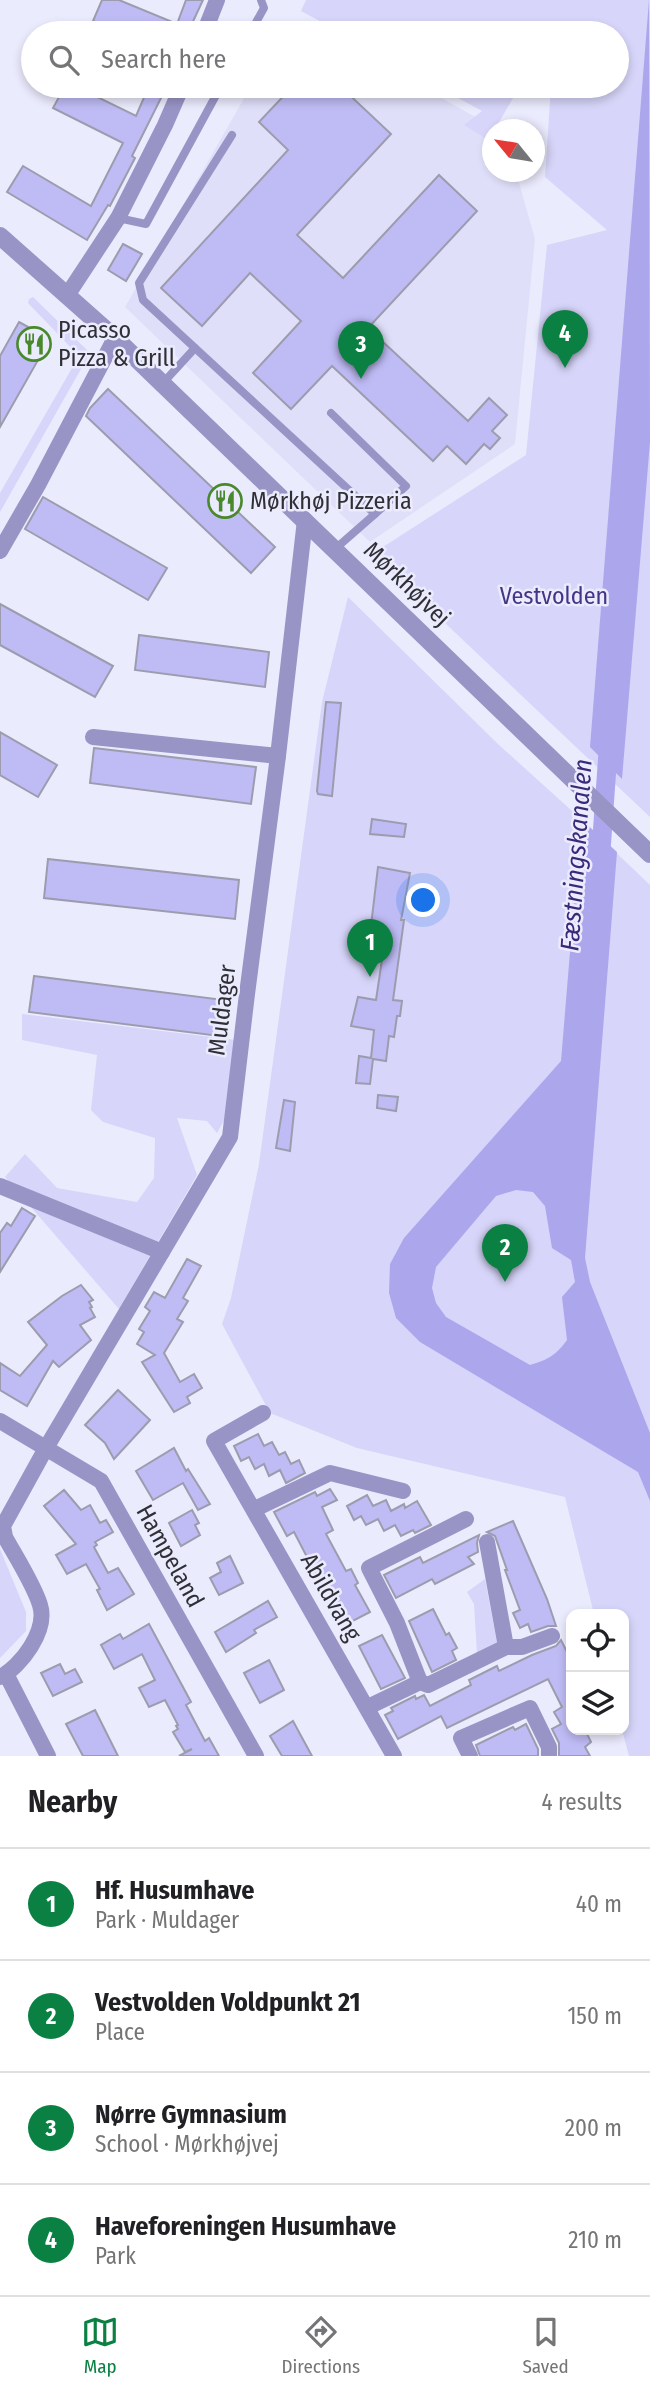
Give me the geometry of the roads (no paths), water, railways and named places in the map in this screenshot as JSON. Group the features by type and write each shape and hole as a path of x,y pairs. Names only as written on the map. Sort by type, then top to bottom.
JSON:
{"street":[{"path":"209,21 218,0"},
{"path":"68,294 118,218 177,98"},
{"name":"Mørkhøjvej","path":"0,236 115,338 647,850"},
{"path":"0,551 115,338"},
{"name":"Muldager","path":"2,1525 230,1138 278,756 304,520"},
{"path":"93,737 278,756"},
{"path":"0,1186 162,1252"},
{"name":"Abildvang","path":"264,1413 214,1441 394,1756"},
{"name":"Hampeland","path":"0,1421 101,1480 256,1756"},
{"path":"255,1509 330,1473 403,1491"},
{"name":"Abildvang","path":"420,1682 397,1623 369,1568 466,1519"},
{"path":"2,1525 5,1537 41,1607 39,1632 27,1654 3,1675 48,1756"},
{"path":"487,1542 506,1647"},
{"path":"368,1707 420,1682 428,1685 506,1647 522,1647 552,1636"},
{"path":"470,1756 461,1738 530,1708 549,1747 549,1756"}],"lane":[{"path":"257,21 264,8 261,0"},
{"path":"118,218 146,224 214,98"},
{"path":"232,135 139,283 143,300 374,513"},
{"path":"162,384 195,348"},
{"path":"331,413 407,486 335,549"}],"waterway":[{"name":"Fæstningskanalen","path":"600,865 609,738"}],"place":[{"name":"Picasso Pizza & Grill","path":"34,344"},
{"name":"Haveforeningen Husumhave","path":"565,368"},
{"name":"Nørre Gymnasium","path":"361,379"},
{"name":"Mørkhøj Pizzeria","path":"225,501"},
{"name":"Hf. Husumhave","path":"370,977"},
{"name":"Vestvolden Voldpunkt 21","path":"505,1282"}],"park label":[{"name":"Vestvolden","path":"554,596"}]}
